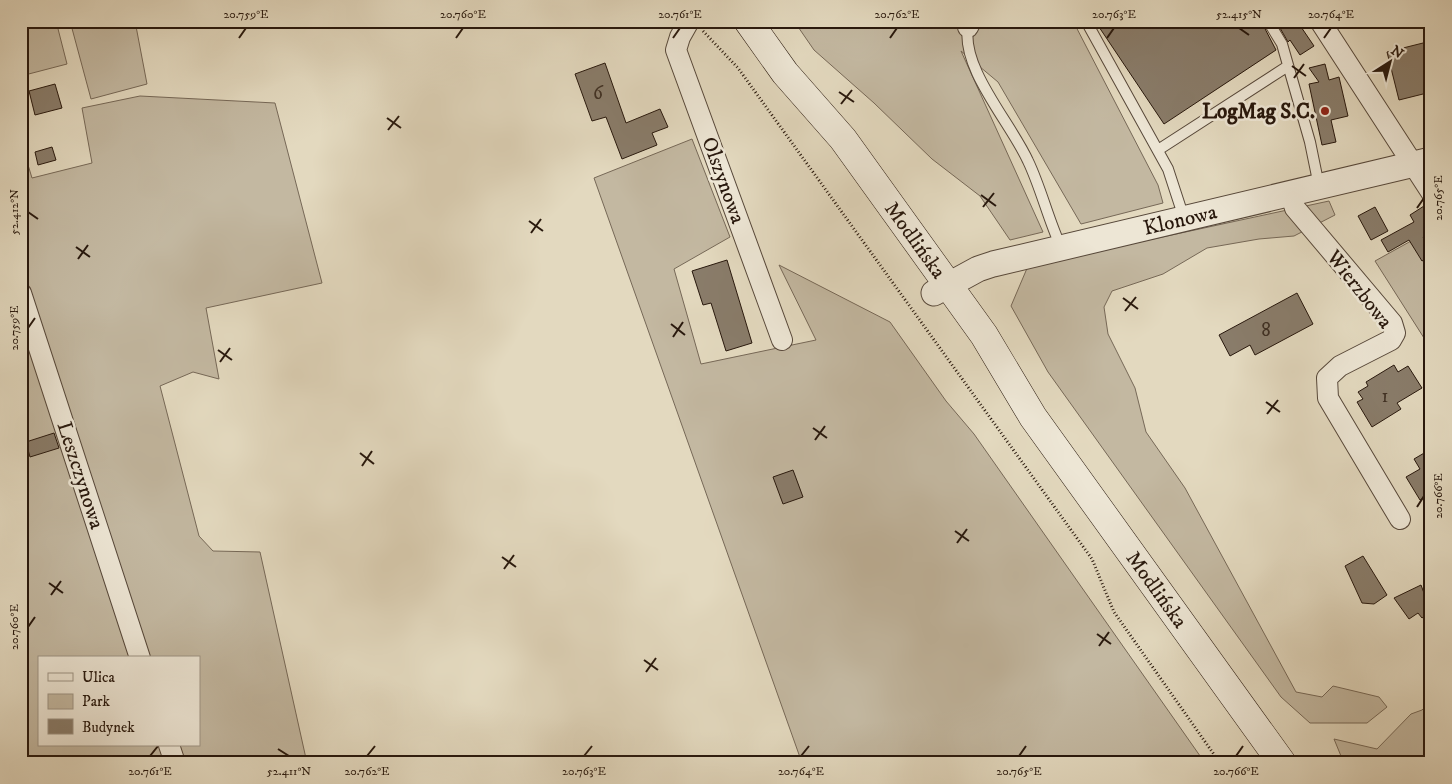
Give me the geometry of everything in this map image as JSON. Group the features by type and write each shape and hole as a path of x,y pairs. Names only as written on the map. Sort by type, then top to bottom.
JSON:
{"main road":[{"name":"Modlińska","path":"748,21 785,73 830,149 941,289 984,335 1033,417 1282,763"}],"street":[{"path":"1320,21 1422,162 1431,192"},
{"name":"Olszynowa","path":"695,24 680,37 676,50 782,340"},
{"name":"Klonowa","path":"941,289 978,269 1061,247 1422,162"},
{"name":"Wierzbowa","path":"1290,193 1295,208 1392,323 1395,333 1391,340 1340,366 1327,378 1328,398 1400,519"},
{"name":"Leszczynowa","path":"21,293 139,656"},
{"path":"169,746 175,763"}],"lane":[{"path":"1086,21 1168,169 1184,218"},
{"path":"1268,21 1282,44 1310,142 1318,186"},
{"path":"970,24 967,38 973,63 1028,159 1061,247"},
{"path":"1158,150 1288,66"}],"path":[{"path":"695,24 738,68 1092,559 1114,612 1220,763"}],"green space":[{"path":"21,21 56,21 67,64 21,76"},
{"path":"70,21 135,21 147,84 91,99"},
{"path":"794,21 1073,21 1158,185 1163,203 1081,224 998,82 961,51 1043,232 1010,240 980,196 932,159 874,103 814,50"},
{"path":"140,96 275,103 322,283 206,308 219,379 193,372 160,386 199,536 213,551 260,552 307,763 21,763 21,142 32,178 92,163 82,108"},
{"path":"692,139 730,237 674,269 701,364 816,340 779,265 890,322 946,401 974,434 1205,763 802,763 594,178"},
{"path":"1329,201 1335,215 1294,236 1259,239 1207,248 1163,274 1112,291 1104,307 1108,334 1135,388 1146,432 1185,488 1296,692 1322,697 1333,686 1379,697 1387,707 1367,723 1310,723 1281,697 1048,372 1011,306 1028,266"},
{"path":"1411,241 1431,270 1431,349 1375,261"},
{"path":"1431,701 1431,763 1347,763 1341,756 1334,739 1377,749 1411,714 1422,710"}],"building":[{"path":"1095,21 1261,21 1276,50 1164,124"},
{"path":"1276,21 1297,21 1314,46 1300,55 1290,40 1288,42"},
{"path":"1431,41 1431,92 1399,100 1387,52"},
{"path":"605,63 626,123 660,109 668,127 652,133 657,145 622,159 606,117 592,121 575,74"},
{"path":"1325,64 1329,80 1339,77 1348,116 1331,120 1336,142 1322,145 1309,84 1319,82 1309,68"},
{"path":"55,84 62,108 35,115 29,91"},
{"path":"52,147 56,160 38,165 35,152"},
{"path":"1424,206 1431,216 1431,232 1423,237 1431,249 1431,256 1422,261 1409,240 1388,252 1381,240 1414,222 1410,215"},
{"path":"1375,207 1388,231 1371,240 1358,216"},
{"path":"727,260 752,343 726,351 711,303 703,305 692,271"},
{"path":"1297,293 1313,324 1255,355 1250,345 1230,356 1219,335"},
{"path":"1394,365 1398,372 1408,366 1422,388 1397,403 1401,409 1372,427 1357,402 1363,399 1358,392 1368,386 1366,382"},
{"path":"54,433 59,448 30,457 26,442"},
{"path":"1431,449 1431,494 1420,500 1406,477 1420,469 1414,459"},
{"path":"793,470 803,497 783,504 773,477"},
{"path":"1363,556 1387,595 1374,604 1362,603 1345,566"},
{"path":"1421,585 1431,612 1422,618 1418,613 1409,619 1394,598"}],"place":[{"name":"LogMag S.C.","path":"1325,111"}]}
